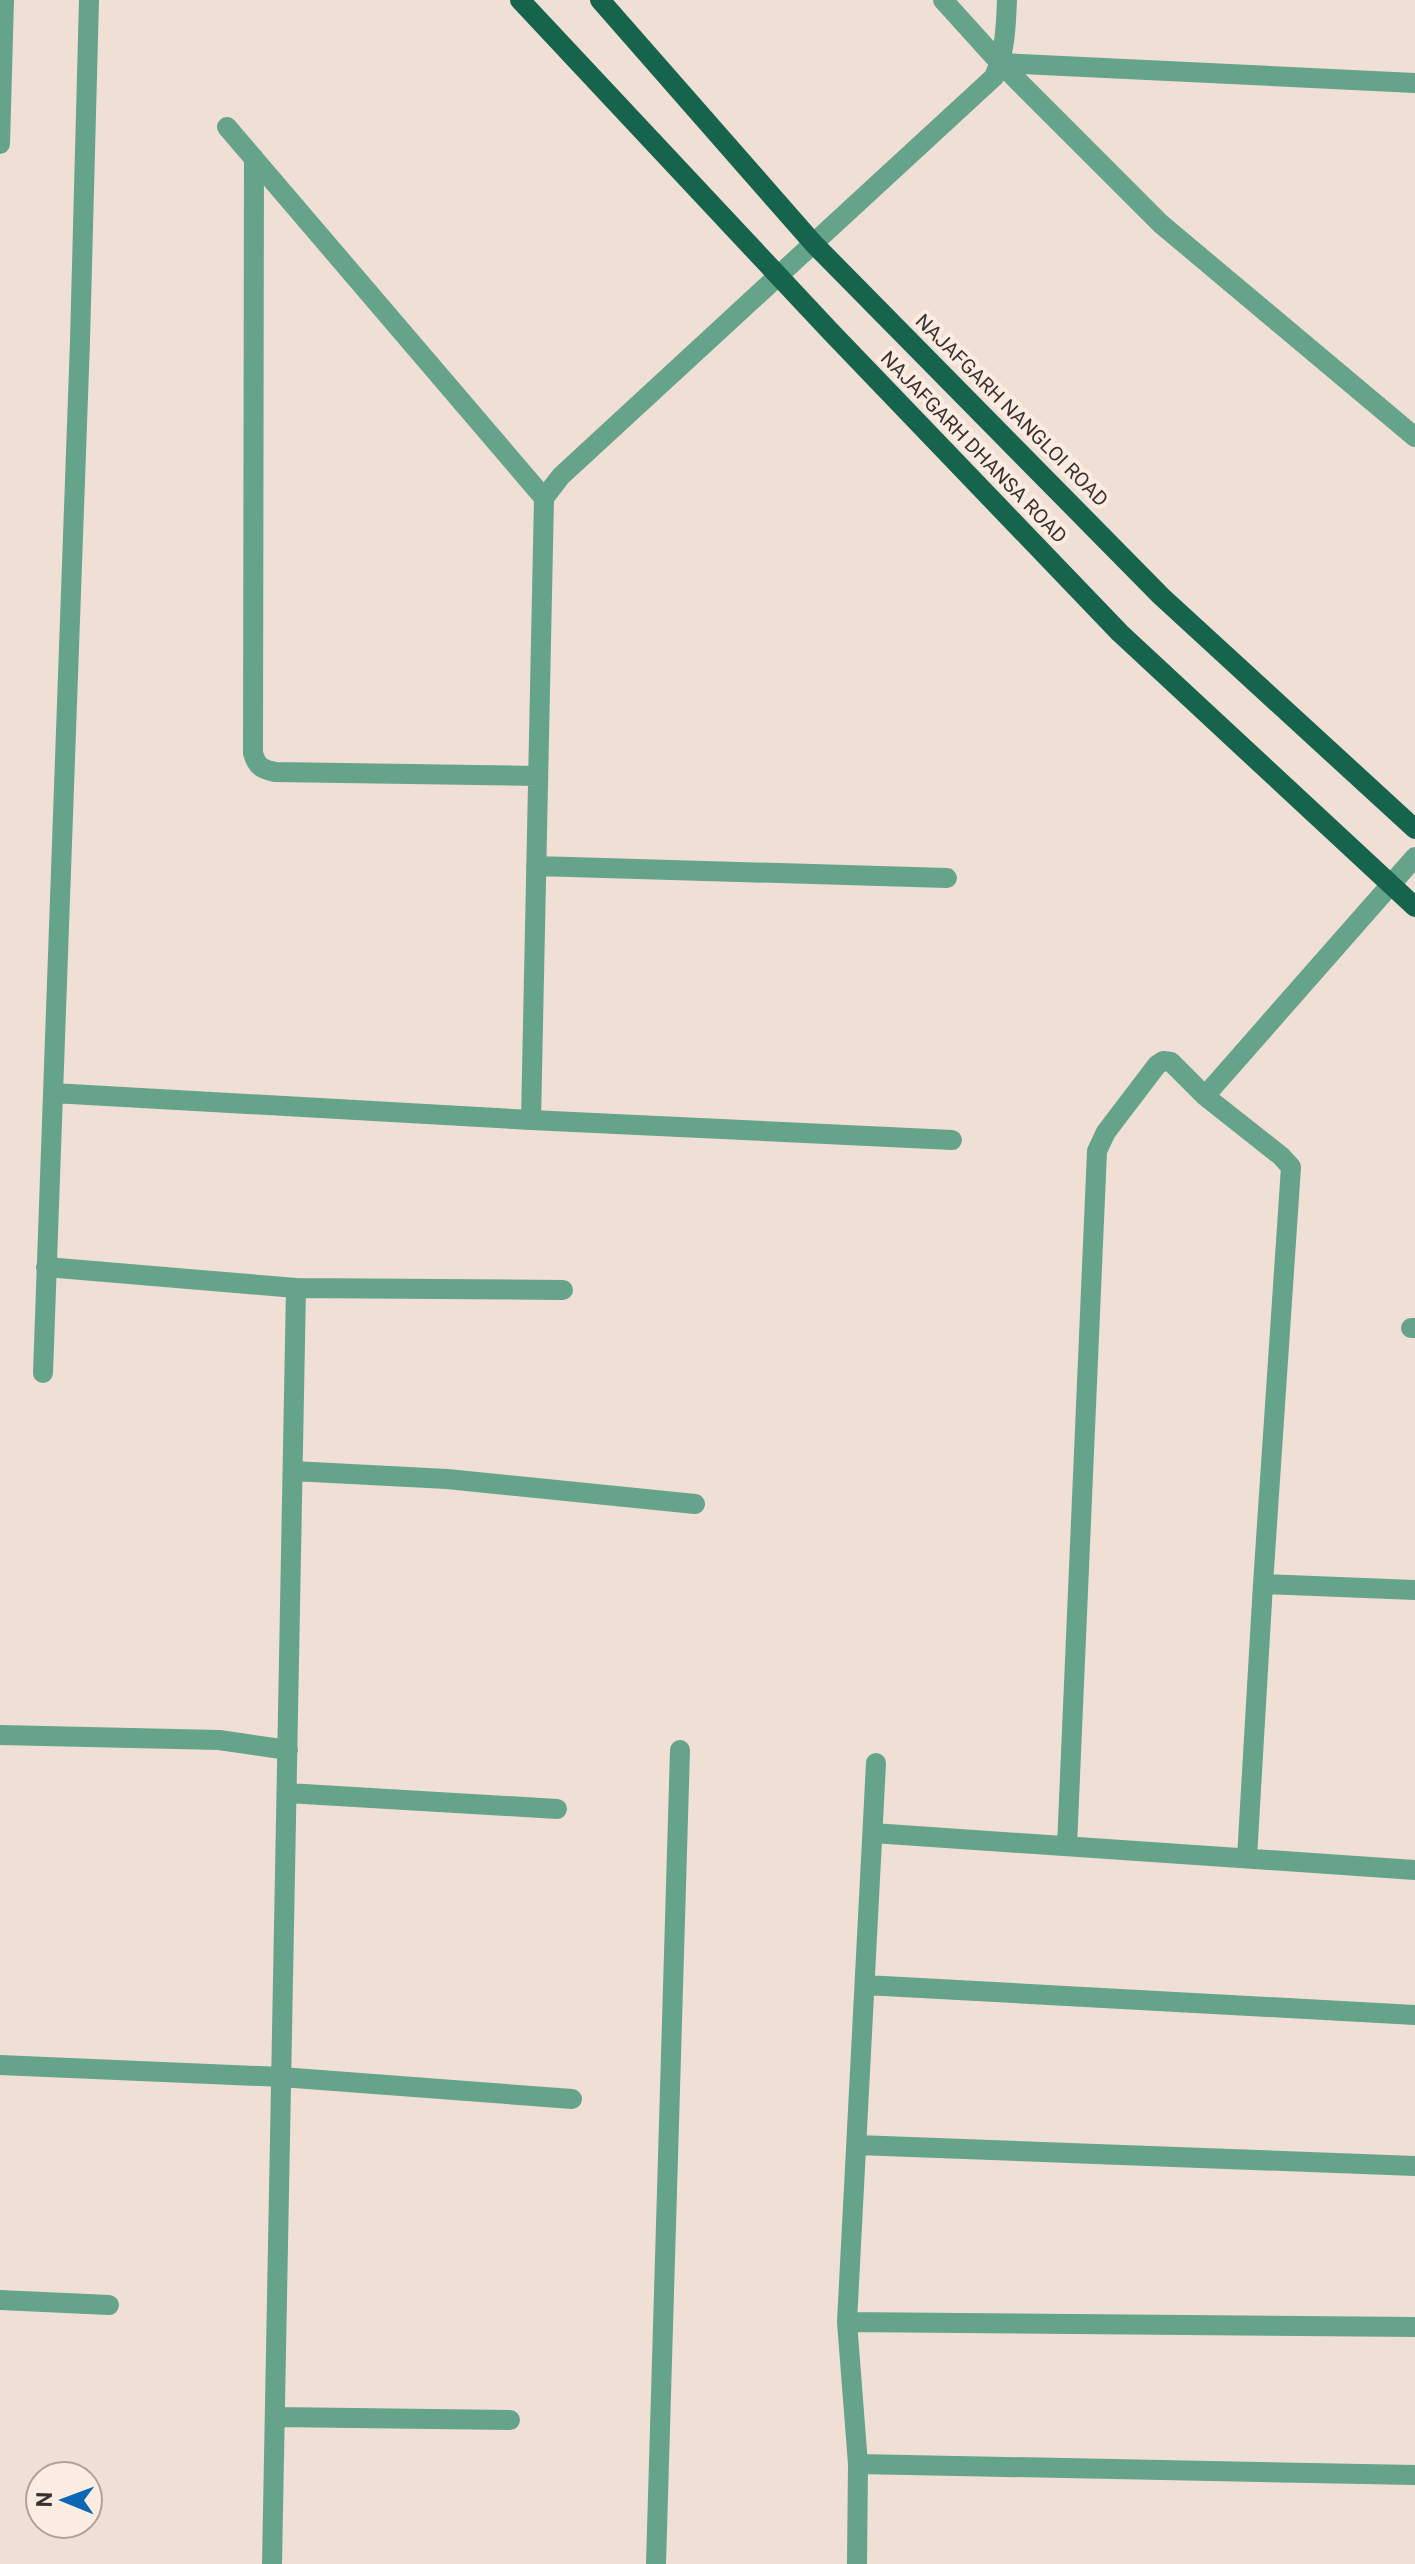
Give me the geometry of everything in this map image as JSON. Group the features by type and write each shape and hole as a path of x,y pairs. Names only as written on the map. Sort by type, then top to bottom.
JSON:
{"main road":[{"name":"NAJAFGARH DHANSA ROAD","path":"520,0 779,277 1120,633 1415,907"},
{"name":"NAJAFGARH NANGLOI ROAD","path":"600,0 814,244 1161,596 1415,829"}],"street":[{"path":"0,144 4,0"},
{"path":"43,1373 80,357 89,0"},
{"path":"943,0 1000,63 1161,224 1415,437"},
{"path":"531,1120 544,498 561,476 994,77 1006,30 1007,0"},
{"path":"1000,63 1415,83"},
{"path":"227,127 544,498"},
{"path":"254,158 253,753 256,763 263,769 275,772 538,776"},
{"path":"1205,1096 1415,857"},
{"path":"536,866 947,878"},
{"path":"1067,1846 1097,1151 1106,1132 1163,1061 1171,1062 1205,1096 1291,1167 1247,1858"},
{"path":"53,1093 952,1140"},
{"path":"46,1267 296,1288 563,1290"},
{"path":"272,2564 296,1288"},
{"path":"293,1471 447,1479 695,1504"},
{"path":"1263,1584 1415,1590"},
{"path":"0,1735 219,1740 288,1750"},
{"path":"656,2564 680,1750"},
{"path":"857,2564 858,2464 847,2322 876,1763"},
{"path":"287,1793 557,1809"},
{"path":"873,1833 1415,1870"},
{"path":"865,1985 1415,2015"},
{"path":"0,2065 281,2077 572,2099"},
{"path":"857,2145 1415,2166"},
{"path":"0,2300 109,2305"},
{"path":"847,2322 1415,2327"},
{"path":"275,2417 510,2420"},
{"path":"858,2464 1415,2475"}]}
